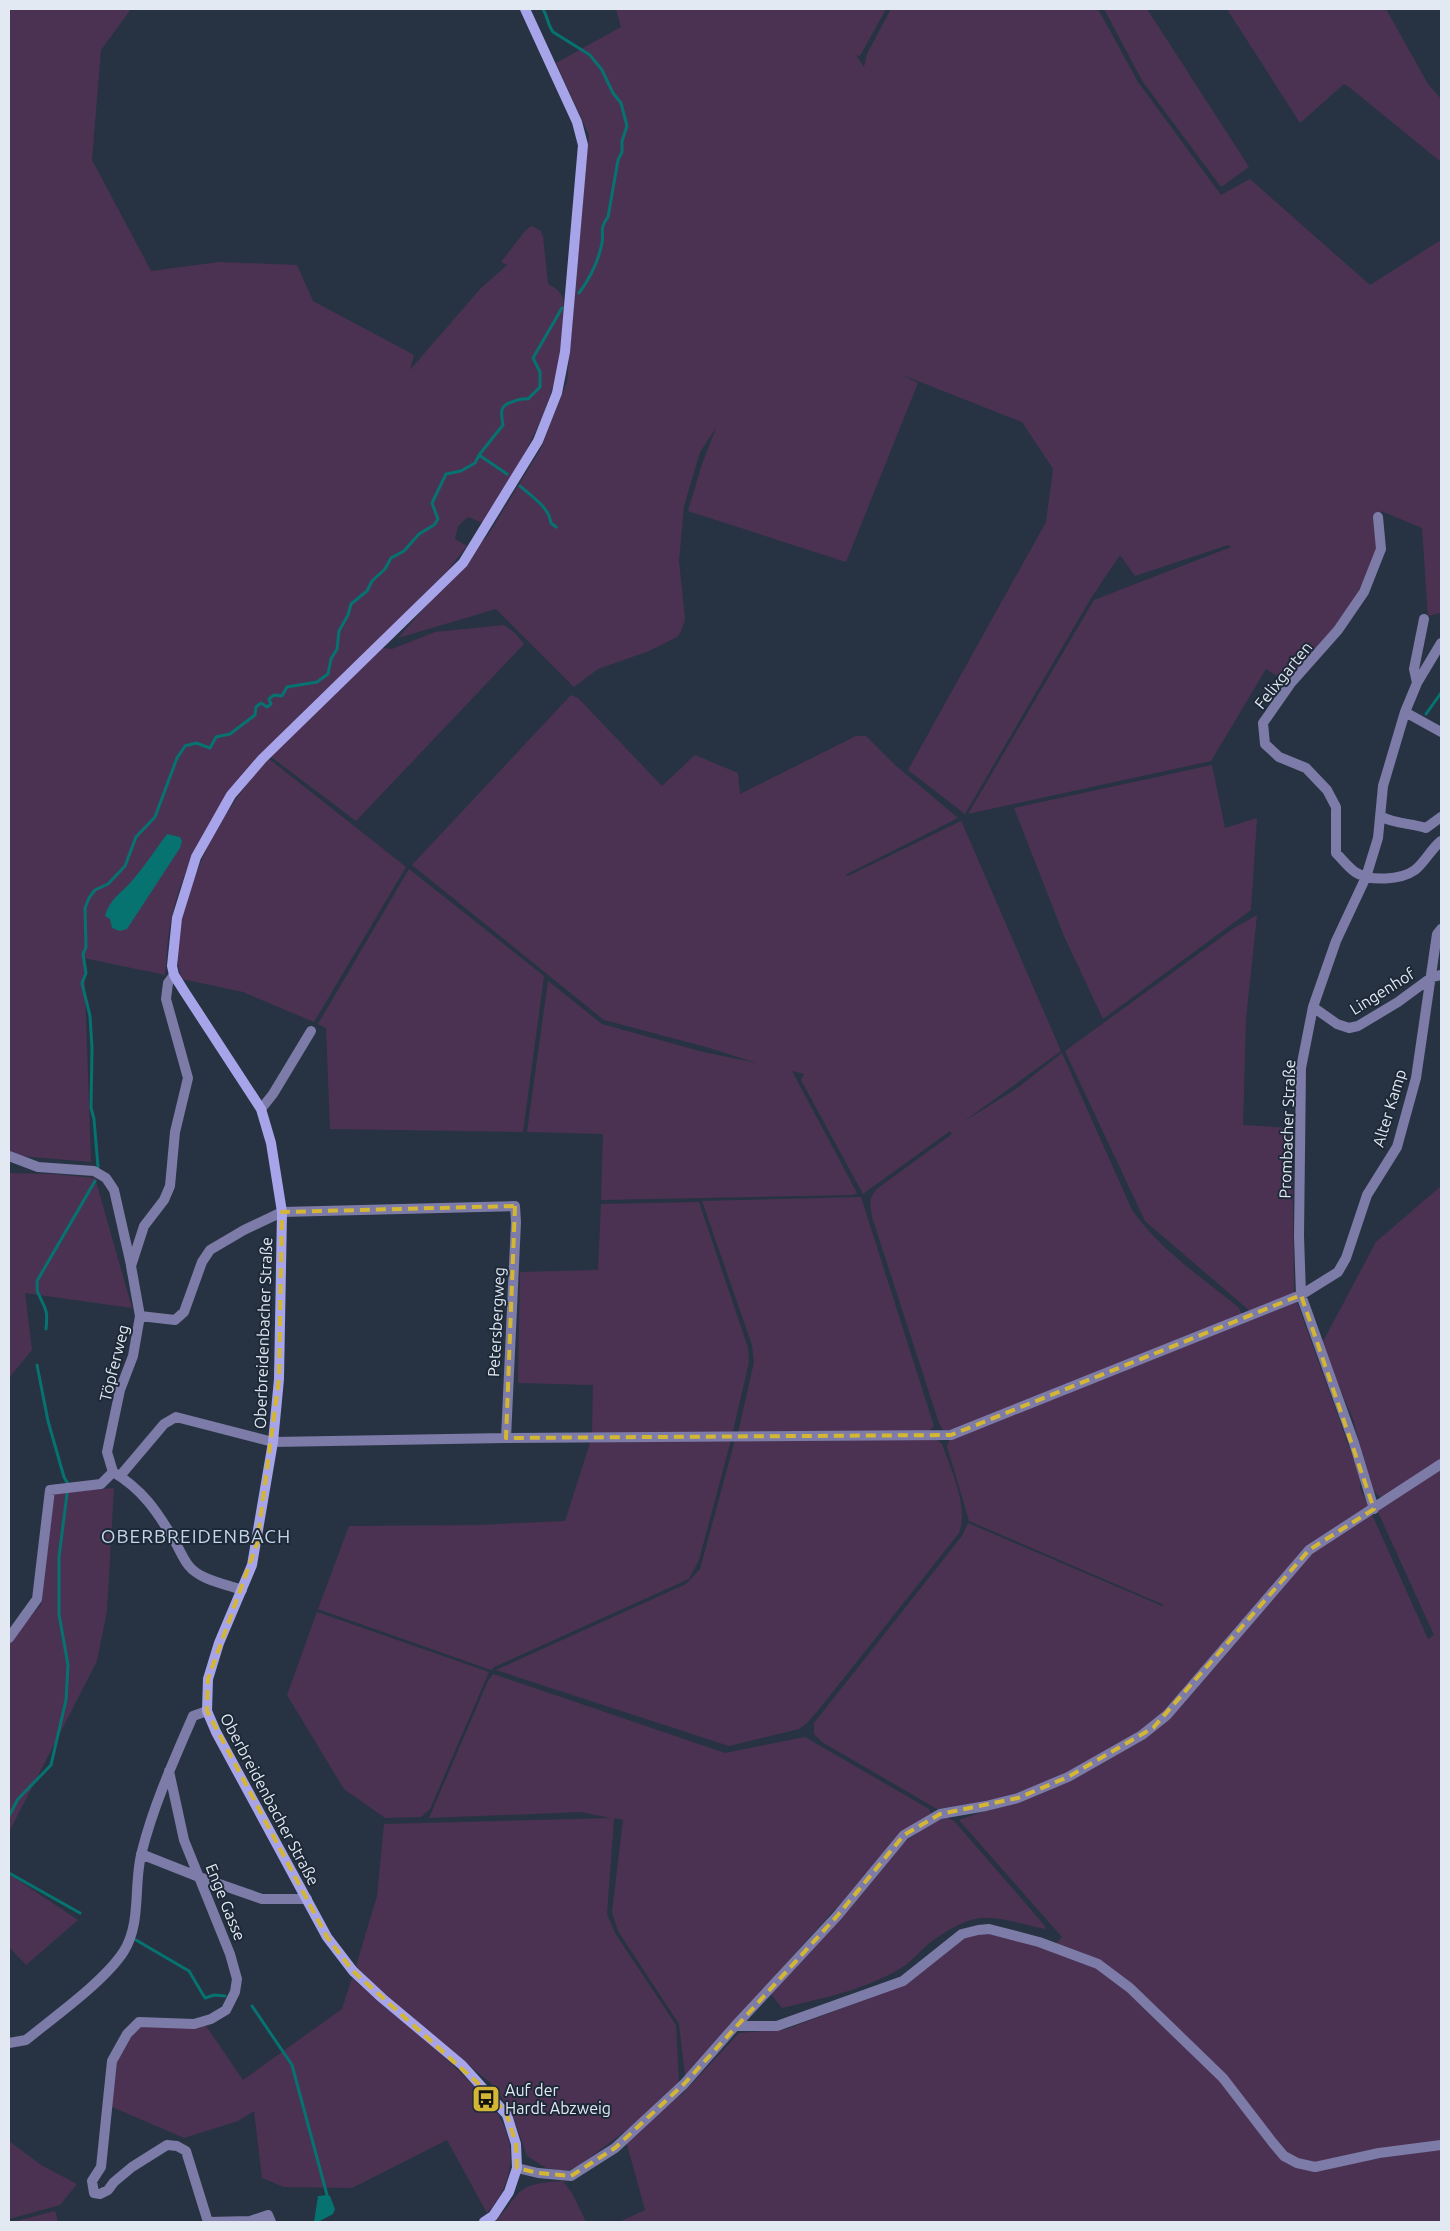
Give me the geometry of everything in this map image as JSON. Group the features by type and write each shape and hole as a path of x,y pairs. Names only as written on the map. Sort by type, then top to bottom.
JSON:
{"street":[{"path":"174,975 172,956 178,918 196,857 231,795 262,759 463,563 538,441 556,393 565,352 583,145 577,122 525,9"},
{"name":"Felixgarten","path":"1366,877 1355,872 1336,853 1336,807 1327,790 1306,768 1279,757 1266,744 1263,724 1291,683 1338,630 1364,592 1381,549 1378,517"},
{"path":"1417,683 1414,669 1424,620"},
{"name":"Prombacher Straße","path":"1374,1509 1354,1443 1301,1296 1299,1236 1301,1068 1313,1007 1336,941 1366,877 1378,838 1382,817 1383,786 1405,712 1417,683 1441,643"},
{"path":"1405,712 1441,732"},
{"path":"1382,817 1392,822 1426,828 1441,817"},
{"path":"1366,877 1400,877 1416,870 1432,848 1441,841"},
{"name":"Alter Kamp","path":"506,1438 951,1435 1301,1296 1338,1272 1346,1258 1367,1195 1397,1147 1416,1078 1437,976 1437,934 1441,929"},
{"name":"Oberbreidenbacher Straße","path":"174,975 262,1109 271,1143 282,1212 279,1379 274,1442 252,1565 219,1643 208,1679 207,1711 216,1732 327,1937 353,1971 382,1998 437,2042 490,2094 507,2115 516,2144 517,2168"},
{"name":"Töpferweg","path":"117,1474 107,1452 118,1410 120,1390 133,1356 140,1316 131,1266 144,1226 164,1200 170,1186 175,1132 188,1078 166,999 168,983 174,975"},
{"name":"Lingenhof","path":"1313,1007 1337,1024 1349,1028 1358,1026 1437,976"},
{"path":"262,1109 311,1031"},
{"path":"9,1156 38,1167 94,1171 106,1178 114,1190 131,1266"},
{"name":"Petersbergweg","path":"282,1212 515,1206 516,1222 506,1438"},
{"path":"140,1316 175,1320 184,1312 202,1262 210,1250 244,1230 282,1212"},
{"path":"9,1638 37,1599 50,1490 101,1484 117,1474 164,1424 176,1417 274,1442 506,1438"},
{"path":"484,2222 493,2216 509,2192 517,2168 538,2173 571,2176 615,2148 684,2084 838,1915 904,1835 940,1814 1018,1798 1068,1777 1153,1728 1167,1715 1309,1550 1441,1464"},
{"path":"117,1474 131,1482 147,1499 162,1519 190,1567 202,1576 242,1590"},
{"path":"9,2043 26,2040 98,1979 124,1951 132,1932 141,1854 149,1826 169,1771 193,1716 207,1711"},
{"name":"Enge Gasse","path":"169,1771 184,1840 230,1954 237,1979 235,1992 226,2010 211,2019 194,2024 139,2022 127,2034 112,2061 101,2166 92,2181 94,2193 100,2194 108,2190 114,2182 132,2167 167,2145 178,2146 186,2151 208,2222"},
{"path":"141,1854 262,1899 307,1900"},
{"path":"735,2026 777,2026 903,1981 962,1934 978,1930 990,1930 1039,1942 1098,1964 1130,1988 1223,2078 1272,2143 1284,2156 1296,2163 1315,2167 1379,2153 1441,2145"},
{"path":"208,2222 250,2221 268,2215 271,2222"}],"highlighted area":[{"path":"515,1206 506,1438 951,1435 1301,1295 1374,1509 1309,1550 1153,1728 1068,1777 1018,1798 940,1814 904,1835 838,1915 684,2084 615,2148 571,2176 538,2173 517,2168 516,2144 507,2115 490,2094 353,1971 327,1937 207,1711 208,1679 257,1544 279,1379 282,1212"}],"shaded area":[{"path":"9,9 131,9 101,50 92,160 151,271 219,262 297,265 313,301 414,355 410,370 481,288 507,265 501,262 531,226 540,230 543,236 548,284 558,291 564,304 561,350 556,377 548,403 537,428 512,476 483,523 468,517 458,526 455,539 467,546 448,570 225,797 200,841 180,888 170,928 165,975 84,958 91,1162 9,1155"},
{"path":"616,9 886,9 860,56 856,55 864,67 867,54 891,9 1098,9 1138,82 1221,195 1250,179 1370,285 1441,240 1441,613 1428,616 1422,528 1381,511 1377,552 1350,609 1288,683 1266,669 1211,761 968,814 1094,600 1231,547 1228,545 1135,576 1120,555 1091,598 965,814 908,770 1046,522 1053,469 1022,422 900,374 918,383 846,562 688,511 701,467 716,428 700,452 684,506 679,561 685,619 681,632 677,637 649,651 598,669 574,687 496,609 398,638 488,535 540,450 567,382 589,135 556,63 621,27"},
{"path":"1104,9 1147,9 1249,167 1221,187 1143,82"},
{"path":"1227,9 1386,9 1428,84 1441,99 1441,162 1344,84 1300,123"},
{"path":"504,625 515,633 524,644 356,821 270,756 383,648 392,649 435,632"},
{"path":"571,695 578,698 662,786 695,755 738,773 740,794 856,736 866,736 895,765 958,818 845,875 848,876 961,821 963,825 1061,1051 963,1122 1016,1089 1062,1053 1132,1210 1168,1250 1238,1307 1242,1314 974,1424 946,1431 943,1430 939,1423 872,1217 870,1205 871,1198 878,1188 952,1134 950,1131 863,1194 801,1080 804,1074 792,1071 857,1193 853,1195 601,1200 603,1134 527,1132 548,981 602,1024 703,1052 757,1063 706,1047 604,1020 412,865"},
{"path":"268,758 406,867 314,1022 243,992 182,979 179,970 177,951 181,922 201,862 229,809"},
{"path":"1212,765 1225,828 1257,818 1251,910 1103,1019 1064,936 1014,808"},
{"path":"167,834 180,837 182,841 180,848 127,929 120,931 112,928 110,919 105,916 109,906 136,876"},
{"path":"409,869 544,976 523,1132 330,1129 326,1028 318,1024"},
{"path":"1257,915 1246,1019 1243,1125 1292,1128 1294,1293 1250,1311 1145,1221 1065,1051 1234,928"},
{"path":"9,1173 95,1178 132,1308 25,1293 32,1350 9,1378"},
{"path":"1441,1186 1441,1460 1387,1496 1380,1497 1372,1489 1353,1419 1321,1345 1376,1242"},
{"path":"861,1197 934,1426 929,1431 738,1433 754,1362 752,1345 702,1201"},
{"path":"699,1202 748,1348 749,1362 733,1431 728,1434 592,1435 593,1385 518,1383 520,1272 598,1270 601,1204"},
{"path":"1297,1302 1360,1477 1360,1488 1428,1639 1434,1635 1377,1510 1441,1467 1441,2222 619,2222 645,2210 626,2141 683,2093 739,2033 787,2029 898,1987 958,1940 976,1934 991,1934 1051,1949 1062,1937 959,1820 1038,1793 994,1802 937,1809 822,1742 814,1734 814,1723 962,1536 968,1523 1162,1606 1164,1605 969,1521 947,1446 950,1438"},
{"path":"935,1438 942,1444 958,1488 962,1512 962,1523 959,1533 820,1708 799,1729 729,1746 496,1670 686,1584 700,1569 735,1440"},
{"path":"591,1440 731,1440 699,1560 689,1579 491,1670 318,1609 349,1526 478,1525 565,1521"},
{"path":"114,1488 107,1611 97,1661 9,1832 9,1641 41,1605 54,1493"},
{"path":"317,1612 489,1672 430,1809 421,1817 385,1818 344,1789 287,1695"},
{"path":"493,1674 725,1753 805,1737 929,1809 931,1813 838,1911 835,1909 685,2076 679,2024 618,1931 612,1912 623,1820 614,1818 607,1914 615,1933 676,2025 679,2083 632,2126 580,2165 569,2170 546,2168 527,2156 513,2116 494,2086 373,1984 356,1966 377,1896 384,1824 611,1818 581,1812 429,1818 488,1681"},
{"path":"945,1817 954,1821 1045,1926 1045,1929 997,1918 974,1919 945,1932 904,1966 876,1981 845,1992 782,2008 770,1993 891,1855 916,1834"},
{"path":"9,1874 78,1920 26,1965 9,1947"},
{"path":"352,1978 464,2076 502,2121 510,2149 509,2172 501,2193 487,2213 447,2140 352,2188 284,2187 262,2178 254,2111 238,2121 184,2138 110,2106 114,2062 137,2028 157,2023 206,2026 243,2080 342,2009"},
{"path":"9,2141 41,2165 77,2184 60,2205 9,2219"},
{"path":"563,2181 572,2193 586,2222 495,2222 516,2196 528,2187 547,2182"},
{"path":"318,2196 330,2196 335,2209 333,2214 318,2222 314,2222"},
{"path":"55,2211 58,2222 13,2222"}],"waterway":[{"path":"543,9 553,32 590,55 602,70 613,93 621,103 627,126 622,141 622,152 618,160 608,217 603,227 598,257 594,270 579,293"},
{"path":"98,1167 94,1119 91,1108 92,1048 90,1016 82,983 86,973 83,954 86,947 85,908 89,898 95,890 108,884 125,866 136,837 155,817 177,758 185,746 196,743 210,748 216,737 230,734 255,715 256,707 261,703 267,707 271,704 269,699 274,695 282,696 287,687 317,682 328,674 331,659 337,649 339,631 348,615 351,604 367,591 372,581 385,569 391,558 404,551 419,534 434,525 438,519 432,503 446,474 461,471 475,463 479,455 503,425 502,410 505,405 519,399 528,399 540,387 540,372 533,358 562,308"},
{"path":"479,455 507,474"},
{"path":"520,486 543,507 550,517 551,523 556,527"},
{"path":"1426,714 1441,693"},
{"path":"46,1329 45,1307 37,1292 37,1281 95,1181"},
{"path":"37,1365 48,1421 64,1477 68,1484"},
{"path":"9,1816 18,1799 51,1765 66,1700 68,1665 59,1614 59,1557 67,1494"},
{"path":"9,1873 80,1913"},
{"path":"136,1940 189,1971 205,1998 214,1995 225,1996"},
{"path":"252,2006 292,2065 327,2195"}],"place":[{"name":"Auf der Hardt Abzweig","path":"486,2099"}],"district":[{"name":"OBERBREIDENBACH","path":"196,1536"}]}
